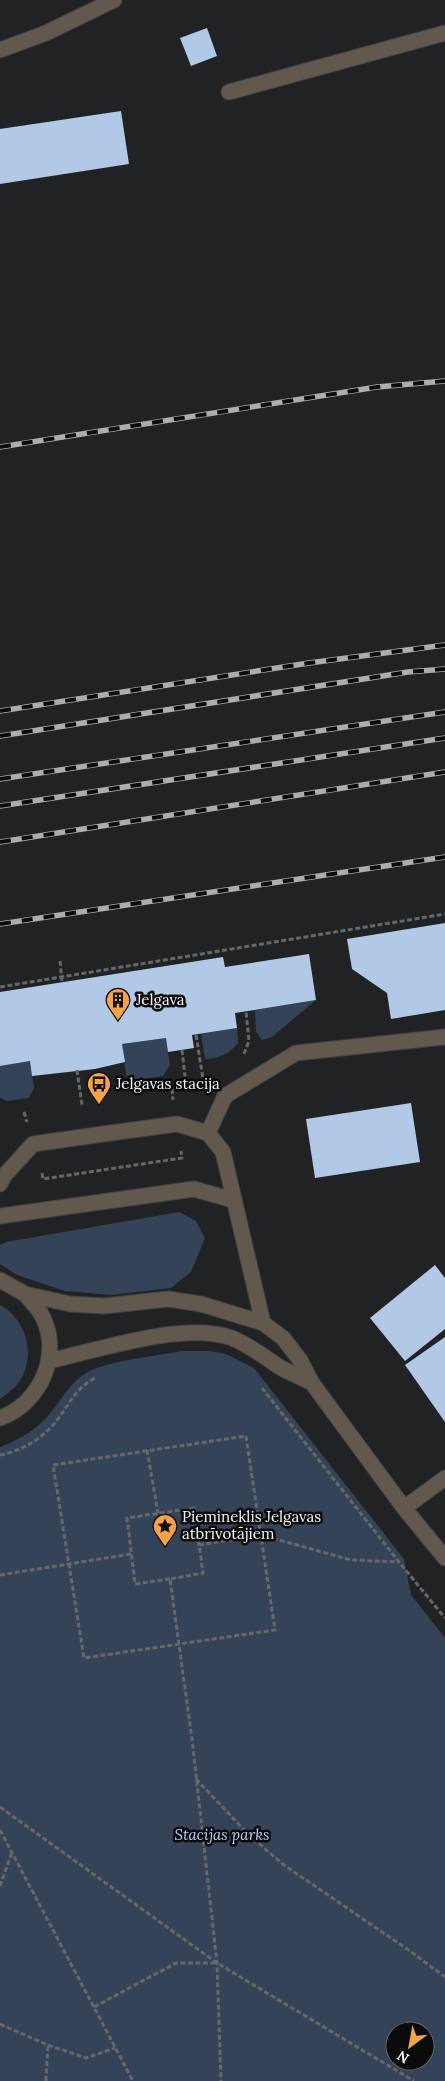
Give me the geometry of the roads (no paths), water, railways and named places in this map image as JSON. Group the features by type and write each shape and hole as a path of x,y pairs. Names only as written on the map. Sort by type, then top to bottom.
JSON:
{"street":[{"path":"0,50 46,33 114,0"},
{"path":"229,92 445,33"},
{"path":"208,1133 225,1096 296,1052 445,1037"},
{"path":"0,1184 4,1176 33,1144 177,1124 208,1133 222,1152 263,1323"},
{"path":"0,1216 194,1189 233,1200"},
{"path":"0,1280 25,1294 70,1304 104,1306 168,1299 201,1304 263,1323 283,1338 300,1360 312,1383 404,1508 445,1558"},
{"path":"0,1418 11,1414 29,1401 42,1382 49,1361 49,1336 41,1313 25,1294"},
{"path":"49,1361 174,1333 214,1334 231,1338 247,1345 280,1367 312,1383"},
{"path":"404,1508 445,1478"}],"railway":[{"path":"0,447 377,387 445,381"},
{"path":"0,711 309,663 445,645"},
{"path":"0,736 408,672 445,669"},
{"path":"0,779 445,712"},
{"path":"0,806 445,738"},
{"path":"0,842 445,772"},
{"path":"0,924 445,857"}],"place":[{"name":"Jelgava","path":"118,1021"},
{"name":"Jelgavas stacija","path":"99,1105"},
{"name":"Piemineklis Jelgavas atbrīvotājiem","path":"165,1547"}],"park label":[{"name":"Stacijas parks","path":"222,1835"}]}
